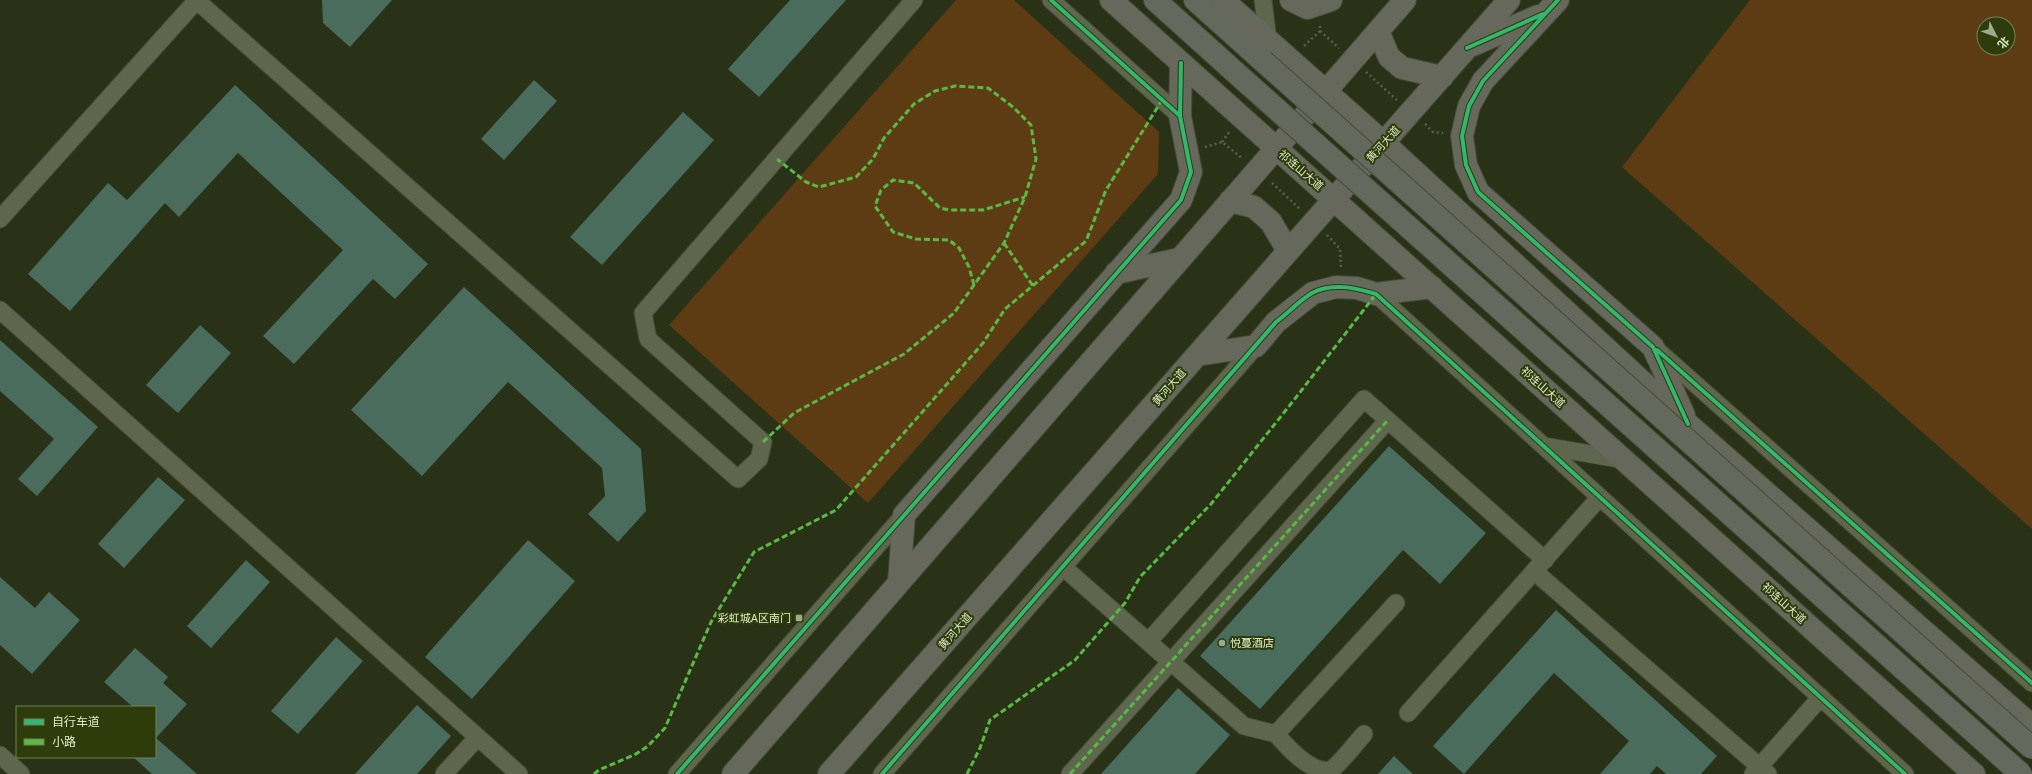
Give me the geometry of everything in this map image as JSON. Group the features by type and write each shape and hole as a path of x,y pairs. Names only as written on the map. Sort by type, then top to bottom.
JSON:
{"highway":[{"path":"1155,0 2021,774"},
{"path":"1195,0 2032,748"}],"main road":[{"name":"祁连山大道","path":"1111,0 1974,774"},
{"path":"1223,0 1384,143 1688,424 2032,726"},
{"path":"1291,0 1307,8 1331,0"},
{"path":"733,774 1405,0"},
{"name":"黄河大道","path":"829,774 1509,0"},
{"path":"1467,48 1552,6"},
{"path":"1552,6 1484,81 1469,106 1462,136 1466,165 1478,192 1653,347 1688,424"},
{"path":"1378,31 1389,57 1402,68 1442,77"},
{"path":"899,582 904,515 1181,200 1190,172 1180,116 1181,63"},
{"path":"1230,201 1254,207 1271,222 1288,251"},
{"path":"1116,273 1179,259"},
{"path":"1197,355 1256,346 1276,322 1313,293 1336,287 1357,288 1376,294 1432,287"}],"street":[{"path":"0,219 197,0 738,479 760,459 763,442 648,339 643,314 914,0"},
{"path":"1051,0 1180,116"},
{"path":"1263,0 1268,40"},
{"path":"1376,294 1905,774"},
{"path":"0,310 519,774"},
{"path":"882,774 1256,346"},
{"path":"1653,347 2032,684"},
{"path":"1148,642 1364,399 1388,420 1540,566 1760,771 1821,697"},
{"path":"1070,774 1388,420"},
{"path":"1544,446 1625,460"},
{"path":"1408,713 1600,497"},
{"path":"677,774 904,515"},
{"path":"1063,567 1244,726 1276,734 1294,755 1312,771 1322,773 1331,770 1364,734"},
{"path":"1276,734 1396,603"},
{"path":"444,774 477,738"},
{"path":"0,755 21,774"}],"path":[{"path":"1320,31 1433,132 1462,136"},
{"path":"1187,151 1222,142 1257,170 1314,222 1340,249 1343,287"}],"shaded area":[{"path":"956,0 1014,0 1159,132 1158,174 868,503 669,325"},
{"path":"1750,0 2032,0 2032,529 1622,167"}],"building":[{"path":"322,0 392,0 350,47 323,23"},
{"path":"790,0 846,0 759,97 728,69"},
{"path":"534,80 557,101 504,160 481,139"},
{"path":"235,85 428,264 395,299 373,279 294,364 263,336 343,250 238,153 179,217 165,203 70,311 28,274 108,183 127,200"},
{"path":"683,112 714,140 602,265 570,237"},
{"path":"464,287 641,449 646,511 618,542 588,514 605,496 602,468 508,382 422,476 351,410"},
{"path":"200,325 231,353 178,413 146,385"},
{"path":"0,340 98,427 37,496 18,479 54,439 0,391"},
{"path":"1389,446 1486,533 1440,584 1403,550 1260,709 1200,656"},
{"path":"158,477 185,500 124,568 98,544"},
{"path":"528,540 575,581 472,699 425,657"},
{"path":"246,560 270,582 211,648 187,626"},
{"path":"0,577 35,608 49,592 80,620 32,674 0,645"},
{"path":"1556,610 1717,756 1701,774 1666,774 1657,766 1650,774 1600,774 1629,741 1554,673 1464,774 1433,746"},
{"path":"336,637 363,661 298,734 271,711"},
{"path":"135,648 168,677 163,683 187,704 156,738 156,706 132,706 104,682"},
{"path":"1178,688 1230,735 1195,774 1101,774"},
{"path":"417,705 451,736 417,774 355,774"},
{"path":"156,738 197,774 152,774 134,758 156,758"},
{"path":"1394,756 1413,774 1378,774"}],"marked path":[{"path":"763,442 794,413 904,354 954,313 1004,243 1025,197 1036,159 1031,125 1013,107 988,88 955,86 935,91 914,104 884,138 873,159 856,177 819,187 806,182 777,159"},
{"path":"594,774 599,770 636,754 648,746 665,728 711,622 754,552 836,510 983,343 1005,309 1086,241 1106,190 1162,100"},
{"path":"974,285 969,267 959,248 949,240 916,239 893,232 875,206 881,190 893,180 914,183 940,208 949,210 983,210 1025,197"},
{"path":"1004,243 1033,286"},
{"path":"967,774 980,748 990,720 1075,660 1125,603 1140,577 1211,504 1376,294"},
{"path":"1070,774 1388,420"}],"cycle path":[{"path":"1051,0 1180,116"},
{"path":"1558,0 1483,81 1469,106 1462,136 1466,165 1478,192 1653,347 1688,424"},
{"path":"1467,48 1543,14"},
{"path":"677,774 1181,200 1191,172 1180,116 1181,63"},
{"path":"882,774 1276,322 1312,293 1336,287 1352,288 1376,294 1905,774"},
{"path":"1657,350 2032,683"}],"place":[{"name":"彩虹城A区南门","path":"799,618"},
{"name":"悦蔓酒店","path":"1222,643"}]}
